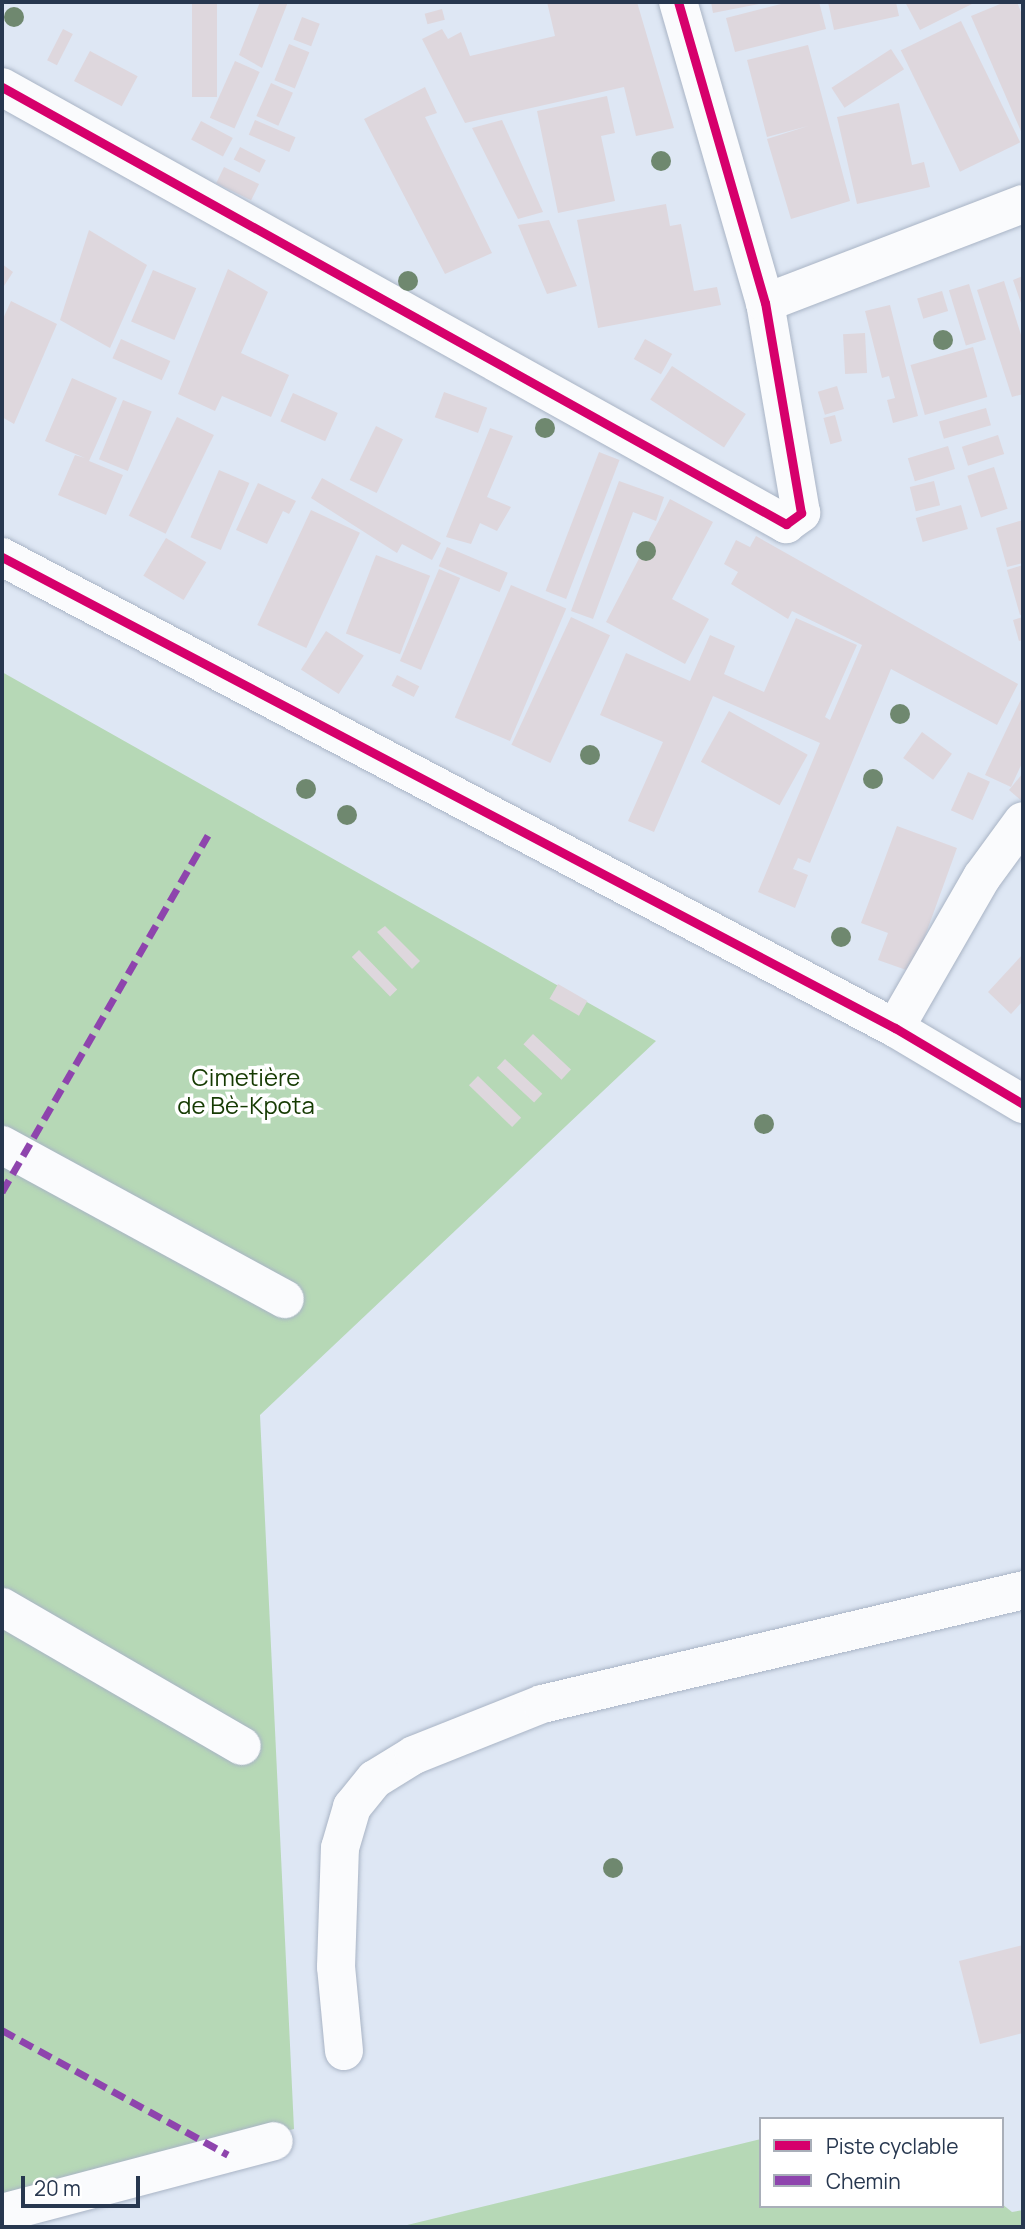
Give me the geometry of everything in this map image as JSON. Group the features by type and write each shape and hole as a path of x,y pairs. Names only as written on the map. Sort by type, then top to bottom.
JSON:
{"street":[{"path":"2,87 786,524 801,513 765,303 678,2"},
{"path":"765,303 1023,204"},
{"path":"2,557 895,1028 1023,1104"},
{"path":"895,1028 982,877 1023,821"},
{"path":"2,1145 285,1299"},
{"path":"344,2050 336,1967 340,1848 352,1807 375,1779 414,1755 542,1704 1023,1590"},
{"path":"2,1607 242,1746"},
{"path":"2,2213 274,2141"}],"green space":[{"name":"Cimetière de Bè-Kpota","path":"2,672 656,1041 260,1415 294,2129 2,2200"},
{"path":"759,2139 759,2208 1004,2208 1004,2206 1012,2212 1023,2210 1023,2227 399,2227"}],"building":[{"path":"192,2 217,2 217,97 192,97"},
{"path":"260,2 288,2 262,68 239,55"},
{"path":"547,2 637,2 674,128 636,136 624,87 465,123 422,39 442,29 448,39 461,32 470,56 555,36"},
{"path":"711,2 759,2 759,4 713,13"},
{"path":"789,2 819,2 826,29 735,52 726,18"},
{"path":"828,2 896,2 899,16 834,30"},
{"path":"905,2 976,2 920,30"},
{"path":"1005,2 1017,2 1023,17 1023,136 971,16"},
{"path":"442,9 445,20 427,24 425,14"},
{"path":"302,17 320,24 311,46 293,39"},
{"path":"961,21 1020,142 960,172 901,50"},
{"path":"63,29 73,34 57,65 47,60"},
{"path":"289,44 309,52 295,88 274,80"},
{"path":"808,45 850,201 791,219 767,139 808,126 767,137 747,60"},
{"path":"891,49 904,69 845,108 831,88"},
{"path":"90,51 138,76 122,106 74,81"},
{"path":"235,61 260,72 234,129 210,118"},
{"path":"271,83 293,93 278,126 256,116"},
{"path":"425,87 437,113 425,117 492,253 445,274 364,119"},
{"path":"607,96 615,133 601,136 615,201 558,213 537,111"},
{"path":"899,103 912,165 924,162 930,187 857,204 837,117"},
{"path":"255,120 296,137 289,152 249,135"},
{"path":"502,120 543,212 518,219 472,128"},
{"path":"201,121 233,138 223,156 191,140"},
{"path":"240,147 266,160 259,173 234,159"},
{"path":"224,167 259,184 251,200 216,183"},
{"path":"666,204 670,226 681,224 694,291 717,287 721,305 598,328 577,220"},
{"path":"549,220 577,286 547,294 518,225"},
{"path":"89,230 147,265 110,348 60,320"},
{"path":"2,264 13,272 2,289"},
{"path":"228,269 268,292 241,353 289,375 271,417 222,396 215,411 178,394"},
{"path":"153,270 196,288 174,340 131,322"},
{"path":"1023,276 1023,309 1013,280"},
{"path":"1004,281 1023,341 1023,394 1012,397 977,290"},
{"path":"969,284 986,339 966,346 949,290"},
{"path":"942,291 948,311 923,319 917,299"},
{"path":"11,301 57,324 14,424 2,417 2,321"},
{"path":"890,305 918,416 893,423 887,400 895,398 889,376 882,378 865,311"},
{"path":"865,333 867,373 845,374 843,334"},
{"path":"121,339 170,361 162,380 112,358"},
{"path":"645,339 672,354 661,374 634,359"},
{"path":"973,347 987,397 925,415 911,365"},
{"path":"672,366 746,414 724,447 650,400"},
{"path":"72,378 117,398 89,461 123,475 106,515 58,495 75,455 85,458 45,441"},
{"path":"837,386 844,409 825,415 818,392"},
{"path":"444,392 487,408 478,433 435,417"},
{"path":"293,393 338,413 325,441 280,421"},
{"path":"123,400 152,412 128,471 99,459"},
{"path":"986,408 991,425 944,439 939,422"},
{"path":"835,415 842,441 830,444 823,418"},
{"path":"177,417 214,435 166,534 129,516"},
{"path":"376,426 403,439 377,493 350,480"},
{"path":"490,428 513,436 487,497 511,507 497,531 480,523 471,544 446,537"},
{"path":"998,435 1004,454 968,466 962,447"},
{"path":"948,446 955,469 915,481 908,458"},
{"path":"599,452 620,460 566,599 546,591"},
{"path":"994,467 1008,509 981,517 967,476"},
{"path":"219,470 249,483 221,550 190,537"},
{"path":"322,478 441,543 432,560 402,544 397,553 311,498"},
{"path":"619,481 664,497 656,521 633,512 593,619 571,611"},
{"path":"934,481 940,505 916,511 910,487"},
{"path":"258,483 296,501 289,514 283,511 267,544 236,530"},
{"path":"670,499 713,522 672,599 709,619 685,664 606,622"},
{"path":"961,505 968,529 923,542 916,518"},
{"path":"311,510 360,533 306,648 257,625"},
{"path":"1023,520 1023,563 1007,567 996,528"},
{"path":"756,536 1018,684 997,725 891,669 810,863 798,858 793,869 808,875 795,908 758,892 820,743 713,696 654,832 628,821 663,742 600,715 626,653 690,681 710,635 735,646 724,674 764,692 796,618 857,645 825,717 830,720 862,645 792,611 788,619 731,584 738,572 724,564 736,540 750,547"},
{"path":"166,538 206,562 184,600 143,576"},
{"path":"447,547 508,573 500,592 439,566"},
{"path":"376,555 430,576 400,654 346,633"},
{"path":"1023,565 1023,614 1020,615 1007,570"},
{"path":"439,569 460,578 421,670 400,661"},
{"path":"511,585 566,608 510,741 455,718"},
{"path":"571,617 610,635 550,763 511,745"},
{"path":"1023,617 1023,640 1019,641 1013,620"},
{"path":"326,631 364,656 339,694 301,670"},
{"path":"397,675 419,686 414,697 392,686"},
{"path":"1023,695 1023,761 1011,787 985,775"},
{"path":"729,711 808,755 780,805 701,762"},
{"path":"922,732 952,754 933,780 903,758"},
{"path":"968,772 990,782 973,820 951,810"},
{"path":"1023,773 1023,802 1009,790"},
{"path":"897,826 957,848 912,972 878,960 888,933 861,923"},
{"path":"385,926 420,961 412,969 377,932"},
{"path":"359,950 397,990 390,997 352,957"},
{"path":"1023,954 1023,1001 1011,1014 988,992"},
{"path":"558,984 587,1001 579,1016 550,999"},
{"path":"533,1034 571,1069 561,1080 523,1044"},
{"path":"505,1059 542,1094 534,1103 497,1068"},
{"path":"478,1076 521,1118 512,1127 469,1085"},
{"path":"1023,1945 1023,2033 980,2044 959,1961"}],"marked path":[{"path":"2,1192 208,835"},
{"path":"2,2030 228,2155"}],"cycle path":[{"path":"2,87 786,524 801,513 765,303 678,2"},
{"path":"2,557 895,1028 1023,1104"}]}
